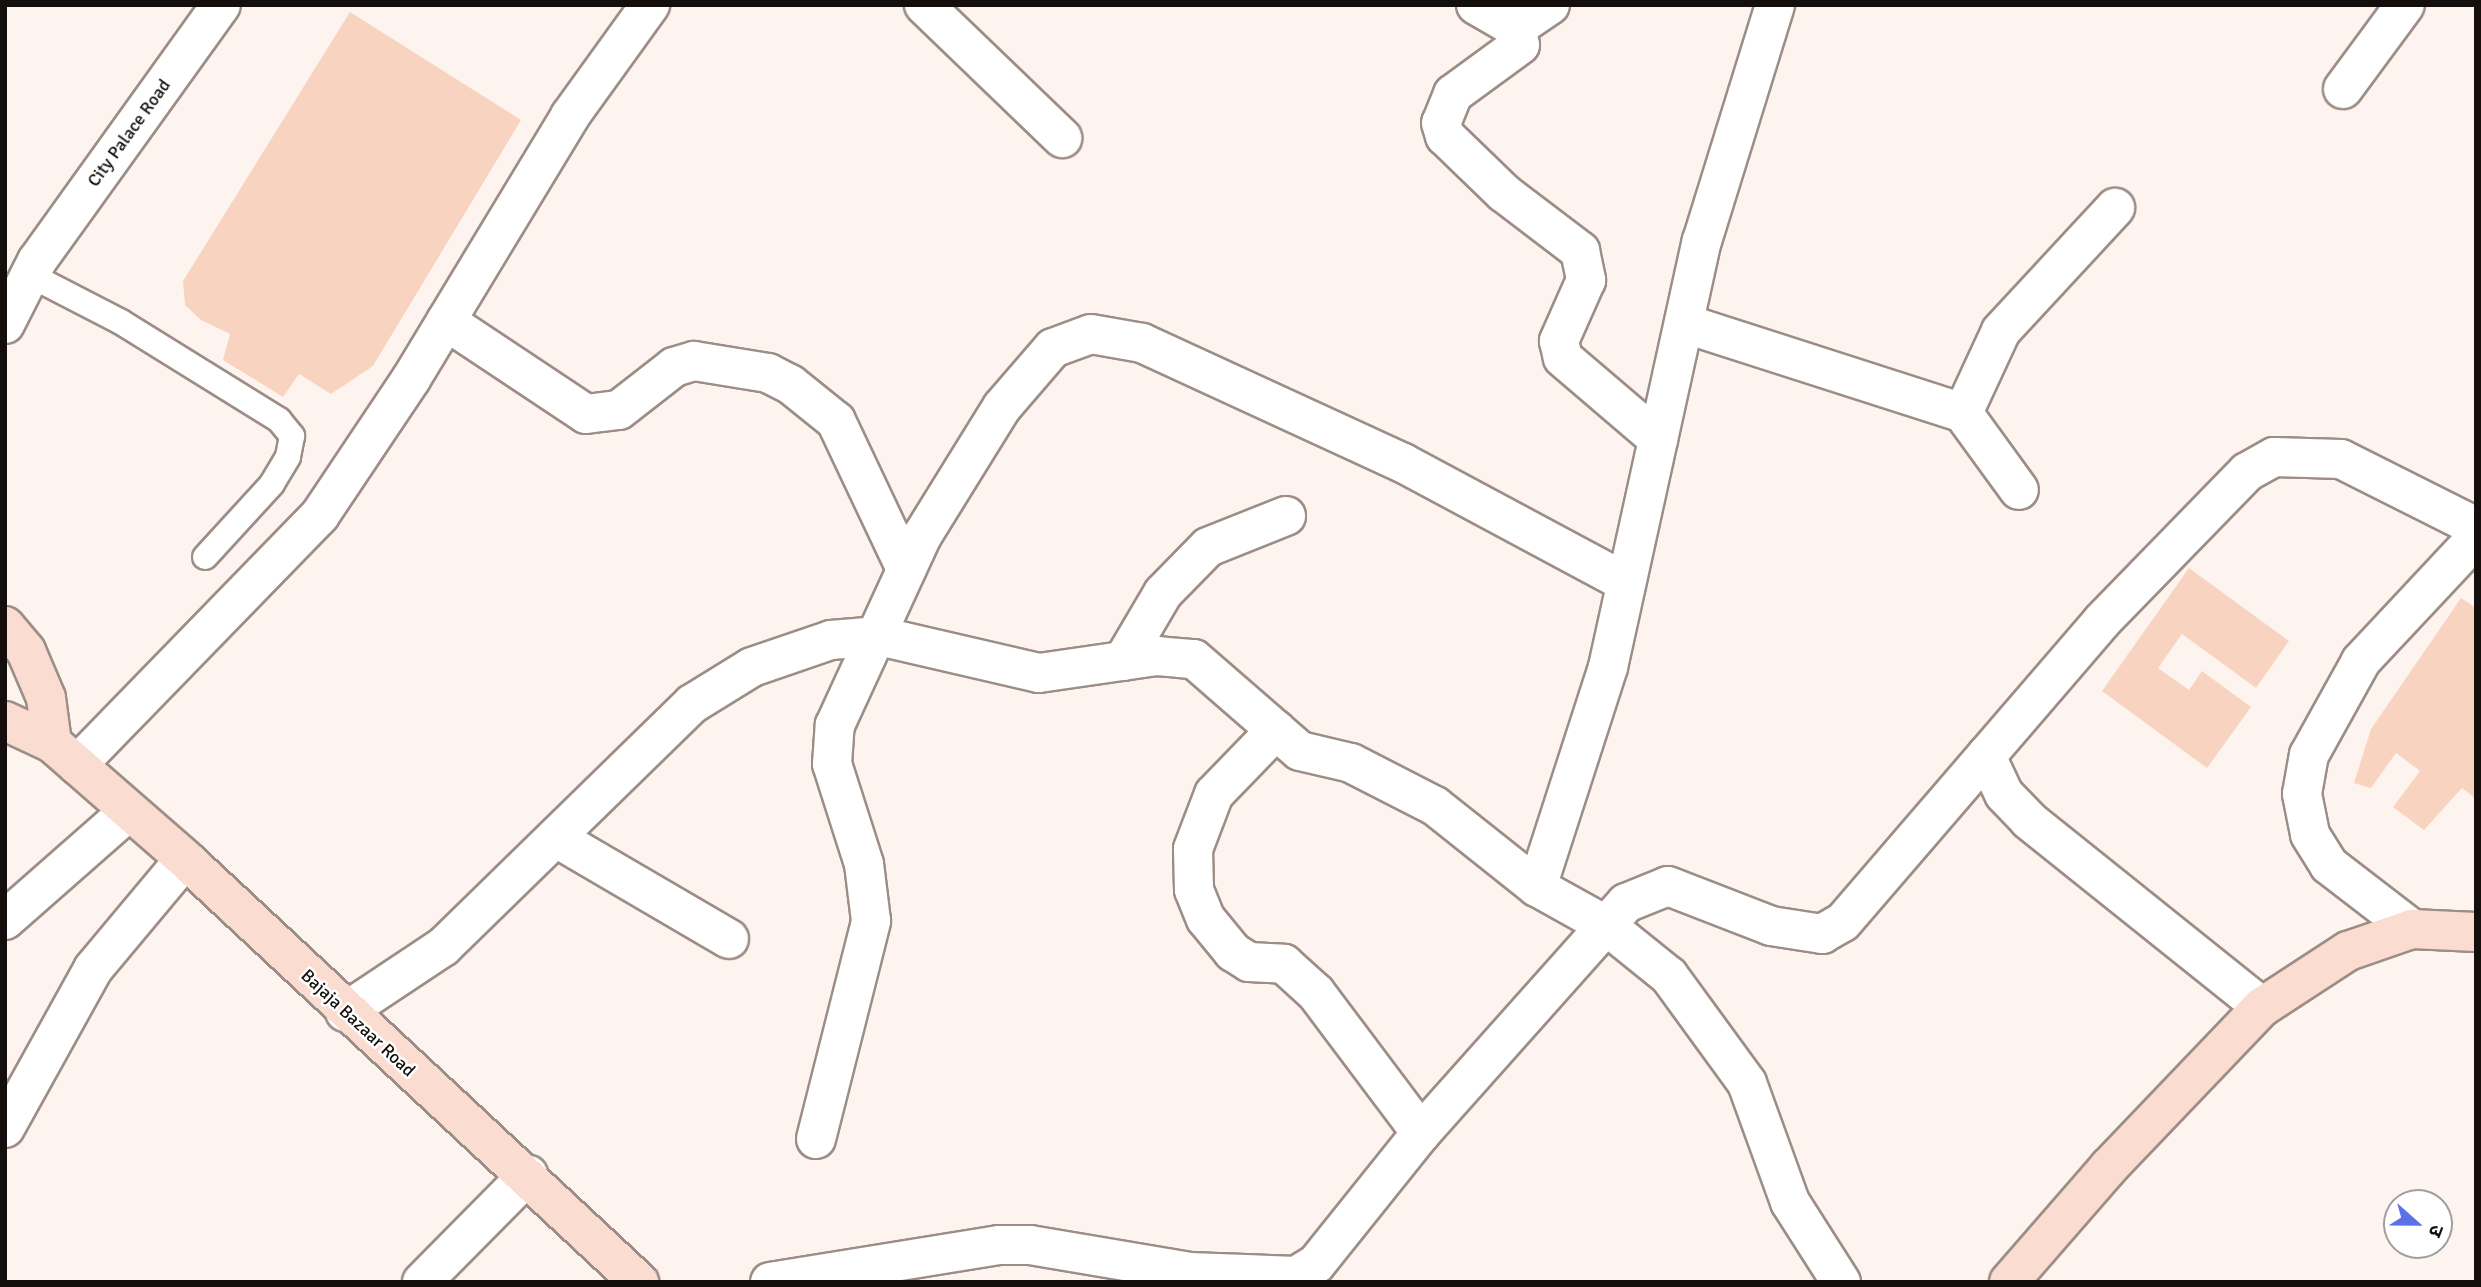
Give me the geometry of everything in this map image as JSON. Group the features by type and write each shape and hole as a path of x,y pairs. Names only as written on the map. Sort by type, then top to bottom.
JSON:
{"street":[{"name":"City Palace Road","path":"5,324 24,273 221,5"},
{"path":"64,754 320,515 446,321 563,127 650,5"},
{"path":"924,5 1062,138"},
{"path":"1476,5 1516,28 1520,45 1511,56 1453,94 1441,123 1445,136 1504,192 1580,251 1586,280 1559,341 1563,358 1658,439"},
{"path":"1516,28 1550,5"},
{"path":"1537,887 1598,703 1715,192 1775,5"},
{"path":"2343,89 2406,5"},
{"path":"1963,413 2001,331 2115,208"},
{"path":"446,321 586,414 619,410 674,367 694,361 768,373 790,384 836,421 906,569"},
{"path":"1686,324 1963,413 2019,490"},
{"path":"816,1139 871,921 864,864 832,764 835,725 879,636 906,569 976,446 1039,359 1053,348 1091,334 1142,343 1404,463 1625,582"},
{"path":"770,1282 875,1273 967,1247 1030,1245 1189,1272 1296,1276 1316,1264 1421,1133 1626,903 1668,886 1771,926 1822,934 1843,922 2102,621 2247,472 2274,457 2341,458 2476,527"},
{"path":"1123,662 1163,593 1208,547 1286,516"},
{"path":"2412,929 2329,865 2310,834 2302,794 2309,755 2361,661 2476,538"},
{"path":"5,626 26,651 46,698 64,754"},
{"path":"345,1013 443,947 558,839 692,705 752,667 831,640 879,636 1039,673 1123,662 1194,659 1300,751 1351,763 1435,806 1537,887 1607,926 1669,976 1747,1083 1790,1202 1841,1282"},
{"path":"5,721 64,754"},
{"path":"1276,730 1214,794 1193,849 1194,890 1206,919 1233,952 1249,962 1284,964 1316,993 1421,1133"},
{"name":"Bajaja Bazaar Road","path":"64,754 185,859 345,1013 528,1175 639,1282"},
{"path":"1986,755 2004,794 2029,820 2262,1007"},
{"path":"5,920 129,811"},
{"path":"558,839 729,939"},
{"path":"5,1128 93,969 185,859"},
{"path":"2009,1282 2109,1167 2262,1007 2348,951 2412,929 2476,933"},
{"path":"422,1282 528,1175"}],"lane":[{"path":"24,273 121,322 279,420 292,436 288,457 272,484 205,557"}],"building":[{"path":"350,12 521,120 373,366 331,394 299,374 283,397 223,360 230,334 201,320 185,305 183,281"},
{"path":"2189,568 2289,641 2256,688 2182,634 2158,668 2189,690 2202,671 2251,707 2207,768 2102,691"},
{"path":"2461,598 2476,608 2476,799 2462,788 2424,830 2393,807 2420,771 2396,753 2371,788 2354,783 2371,729"}]}
